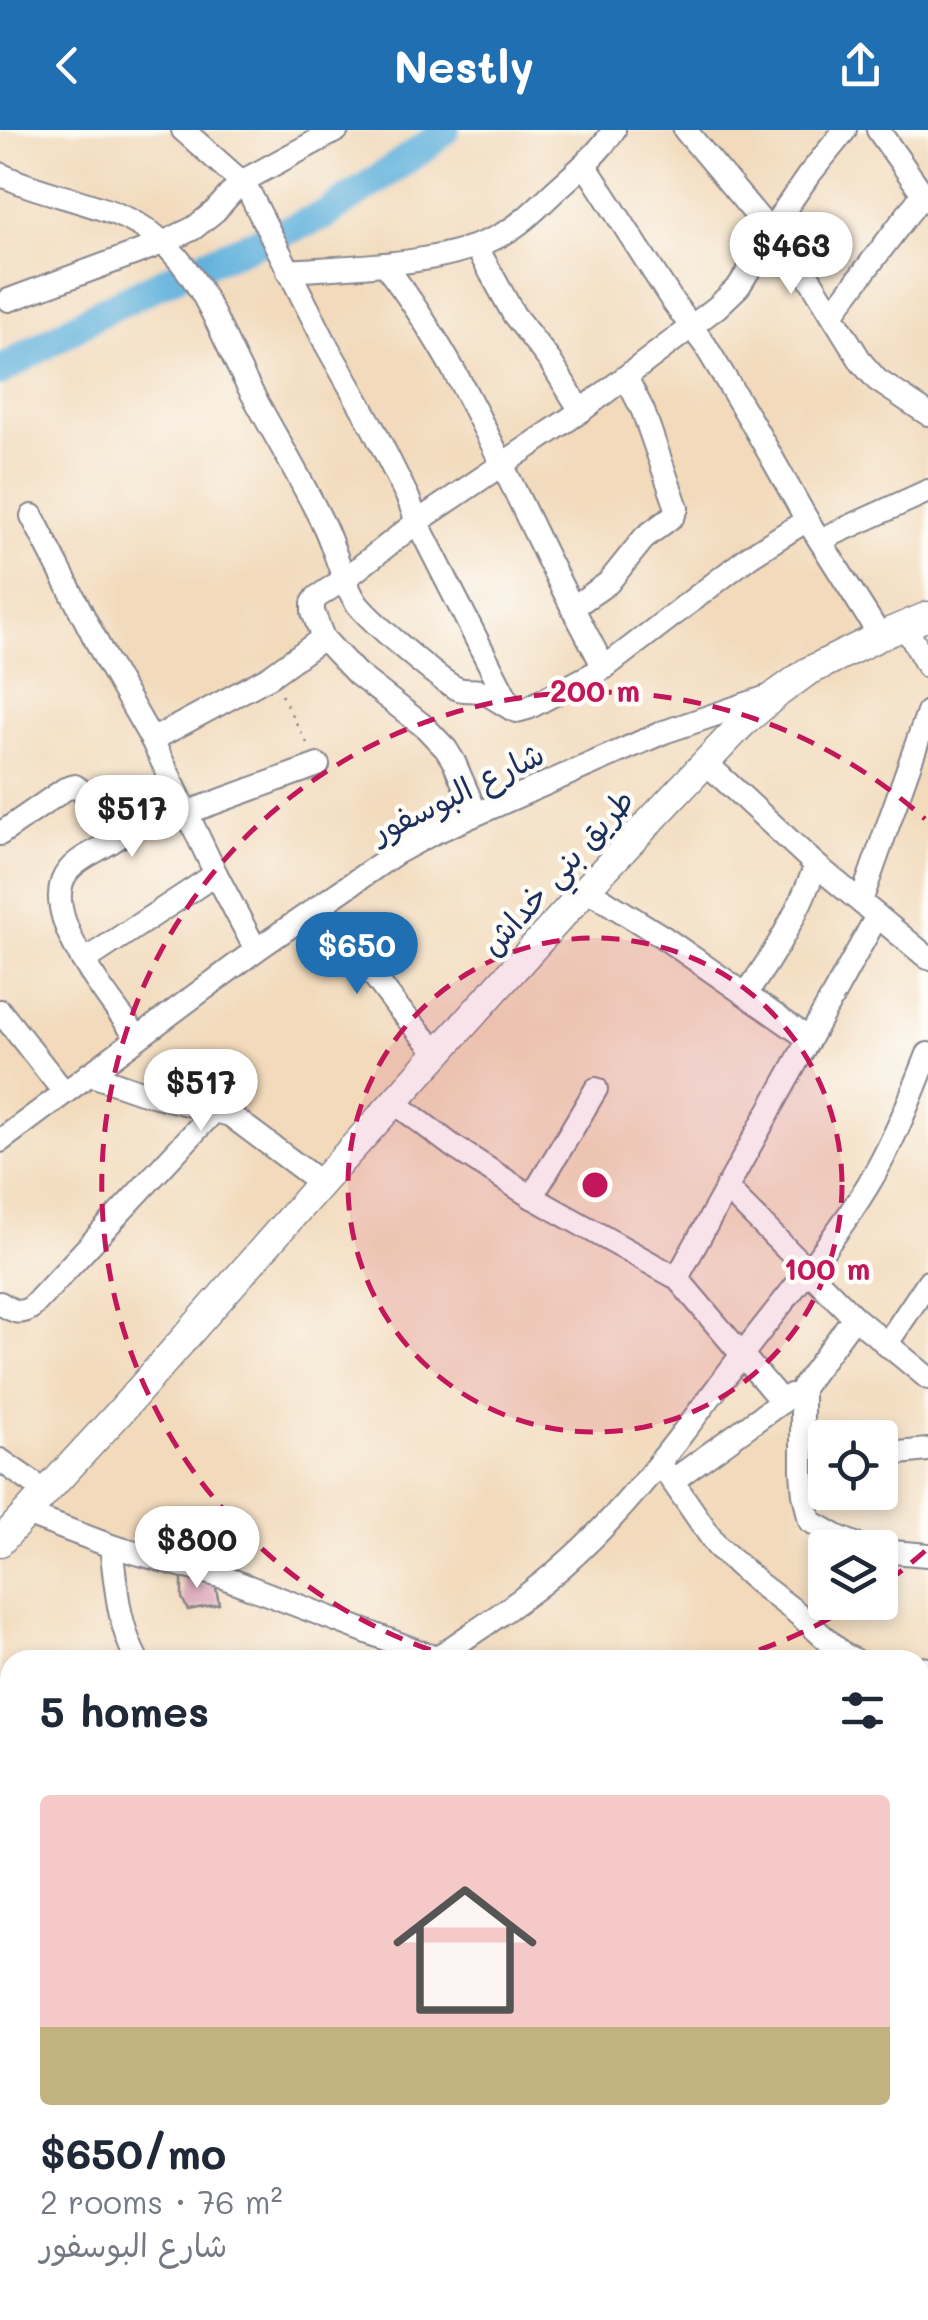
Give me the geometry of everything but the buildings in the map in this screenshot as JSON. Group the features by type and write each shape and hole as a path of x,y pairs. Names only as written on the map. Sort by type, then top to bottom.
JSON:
{"main road":[{"name":"طريق بني خداش","path":"0,1542 704,762 778,693 807,672 904,626"}],"street":[{"path":"183,130 246,186 372,426 512,709"},
{"path":"9,300 194,228 241,182 337,130"},
{"path":"288,271 384,264 455,252 502,235 528,218 585,165 614,130"},
{"path":"476,813 454,762 437,738 357,674 323,638 312,612 313,603 417,522 626,378 717,306 738,286 770,231 846,130"},
{"path":"832,314 925,198 878,130"},
{"path":"690,132 810,279 862,363 877,380 928,414"},
{"path":"585,165 705,345 820,540 904,626 928,666"},
{"path":"0,174 137,224 163,243 195,278 318,514 358,605 461,690 480,692 518,711 528,708 604,668 750,556 807,520"},
{"path":"476,246 514,315 550,361 580,410"},
{"path":"384,264 462,382 604,668"},
{"path":"572,608 608,583 645,537 673,516 677,508 643,411 626,378"},
{"path":"820,540 928,490"},
{"path":"32,516 152,740 256,950"},
{"path":"152,740 269,677 323,638"},
{"name":"شارع البوسفور","path":"0,1142 256,950 396,853 476,813 664,732 778,693"},
{"path":"677,1278 809,1039 869,909 928,712"},
{"path":"704,762 816,865 928,958"},
{"path":"138,1038 84,961 64,922 63,879 77,862 182,805 318,765"},
{"path":"0,834 75,786 83,792 111,842"},
{"path":"746,994 778,949 816,865"},
{"path":"84,961 216,874"},
{"path":"586,890 664,937 809,1039"},
{"path":"321,905 398,1008 438,1053"},
{"path":"0,1011 64,1092"},
{"path":"666,1472 743,1353 809,1271 868,1185 894,1137 928,1054"},
{"path":"89,1074 238,1120 320,1183"},
{"path":"532,1197 596,1089"},
{"path":"394,1102 532,1197 677,1278 743,1353 792,1395 808,1442"},
{"path":"0,1303 17,1312 32,1307 215,1110"},
{"path":"726,1188 854,1317 928,1378"},
{"path":"886,1345 928,1282"},
{"path":"451,1650 561,1568 666,1472 792,1395 854,1317"},
{"path":"898,1453 928,1450"},
{"path":"0,1460 46,1492"},
{"path":"666,1472 716,1546 838,1650"},
{"path":"808,1480 804,1494 810,1522 825,1530"},
{"path":"26,1514 73,1534 223,1577 396,1650"},
{"path":"111,1546 118,1606 132,1650"},
{"path":"898,1552 928,1555"}],"path":[{"path":"269,677 318,765"}],"waterway":[{"path":"0,371 99,313 188,270 325,215 445,130"}]}
